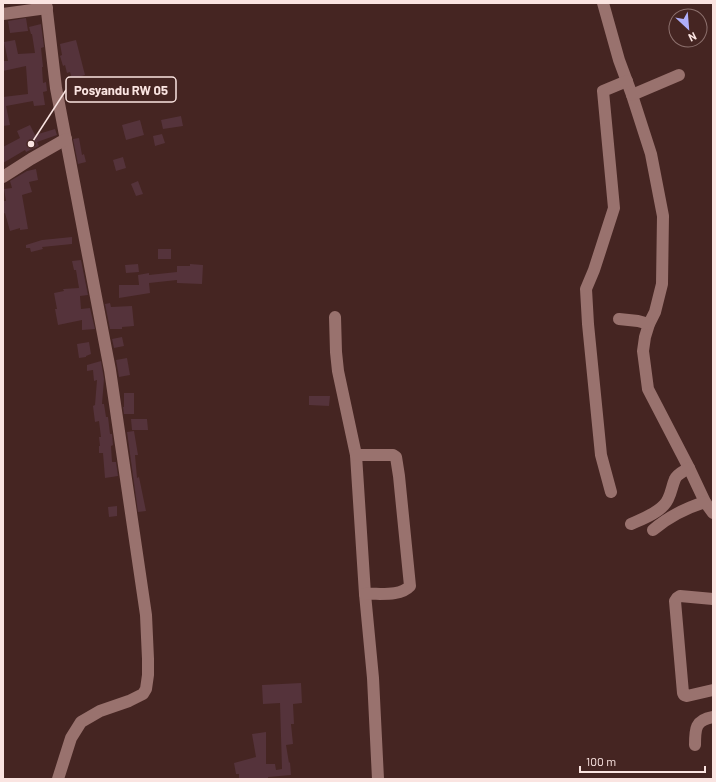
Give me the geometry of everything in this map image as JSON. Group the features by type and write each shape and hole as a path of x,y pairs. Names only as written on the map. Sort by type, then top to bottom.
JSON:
{"street":[{"path":"603,3 619,60 651,154 663,216 662,284 655,312 649,324 643,351 648,389 705,502 713,513"},
{"path":"3,14 47,6 56,88 111,378 146,614 148,675 146,689 139,697 100,710 81,722 71,738 58,779"},
{"path":"632,95 679,75"},
{"path":"611,492 601,454 586,289 594,270 614,208 603,91 627,81"},
{"path":"3,177 66,139"},
{"path":"335,317 338,371 356,455 365,594 373,678 378,779"},
{"path":"619,319 649,324"},
{"path":"356,455 393,455 396,457 410,586 405,591 365,594"},
{"path":"631,524 663,507 667,502 675,478 689,468"},
{"path":"653,530 661,523 688,508 705,502"},
{"path":"713,599 680,596 675,601 683,693 687,696 713,690"},
{"path":"695,745 697,725 701,721 713,717"}],"building":[{"path":"26,18 28,31 10,33 8,21"},
{"path":"41,24 44,47 41,48 43,83 46,82 47,91 43,92 45,105 34,106 33,101 6,106 10,125 3,126 3,97 28,94 26,66 3,71 3,61 8,61 4,42 15,40 18,54 35,53 32,34 29,27"},
{"path":"76,40 85,75 72,79 70,72 67,73 65,65 63,66 60,56 62,55 60,44"},
{"path":"181,116 183,126 163,129 161,120"},
{"path":"140,120 144,135 126,140 122,125"},
{"path":"30,125 35,135 55,129 57,135 37,142 39,146 26,152 25,150 3,163 3,147 20,138 17,131"},
{"path":"162,134 165,143 155,146 153,136"},
{"path":"79,138 82,155 84,154 86,162 78,164 73,139"},
{"path":"123,157 126,168 116,171 113,160"},
{"path":"36,169 38,180 29,182 32,192 22,195 28,229 20,230 20,228 10,231 5,213 3,214 3,201 6,201 4,189 12,188 10,181 27,171"},
{"path":"138,181 143,194 136,196 131,184"},
{"path":"72,237 72,244 42,247 43,249 31,252 30,248 26,248 26,245 42,240"},
{"path":"158,249 171,249 171,259 158,259"},
{"path":"81,260 88,295 80,296 81,309 90,308 95,329 82,330 82,320 58,325 54,293 64,291 63,289 79,288 76,270 74,270 72,261"},
{"path":"138,264 139,272 126,273 125,265"},
{"path":"190,264 203,265 202,284 177,283 177,280 149,283 150,293 119,298 119,285 139,285 138,275 177,272 177,266 190,266"},
{"path":"110,303 111,307 132,306 134,326 122,327 122,329 110,329 105,304"},
{"path":"122,337 124,346 114,348 112,339"},
{"path":"89,342 91,354 86,357 79,358 77,344"},
{"path":"127,358 130,375 119,377 116,360"},
{"path":"101,361 104,379 102,404 104,404 106,417 108,417 110,434 112,434 112,462 116,462 118,476 105,478 103,453 99,453 99,437 101,437 99,421 95,422 93,406 95,405 97,380 94,381 93,370 87,371 87,365"},
{"path":"124,393 134,393 134,414 124,414"},
{"path":"309,396 330,396 329,406 309,405"},
{"path":"131,419 147,419 148,430 132,430"},
{"path":"134,431 138,455 135,455 137,478 139,477 146,511 138,512 127,432"},
{"path":"117,506 117,516 109,517 108,507"},
{"path":"301,683 302,703 293,704 294,724 291,724 293,744 286,745 291,775 268,777 268,779 239,779 239,774 236,774 234,763 256,757 252,734 266,732 266,764 275,764 276,770 282,769 280,703 263,704 262,685"}],"place":[{"name":"Posyandu RW 05","path":"31,144"}]}
